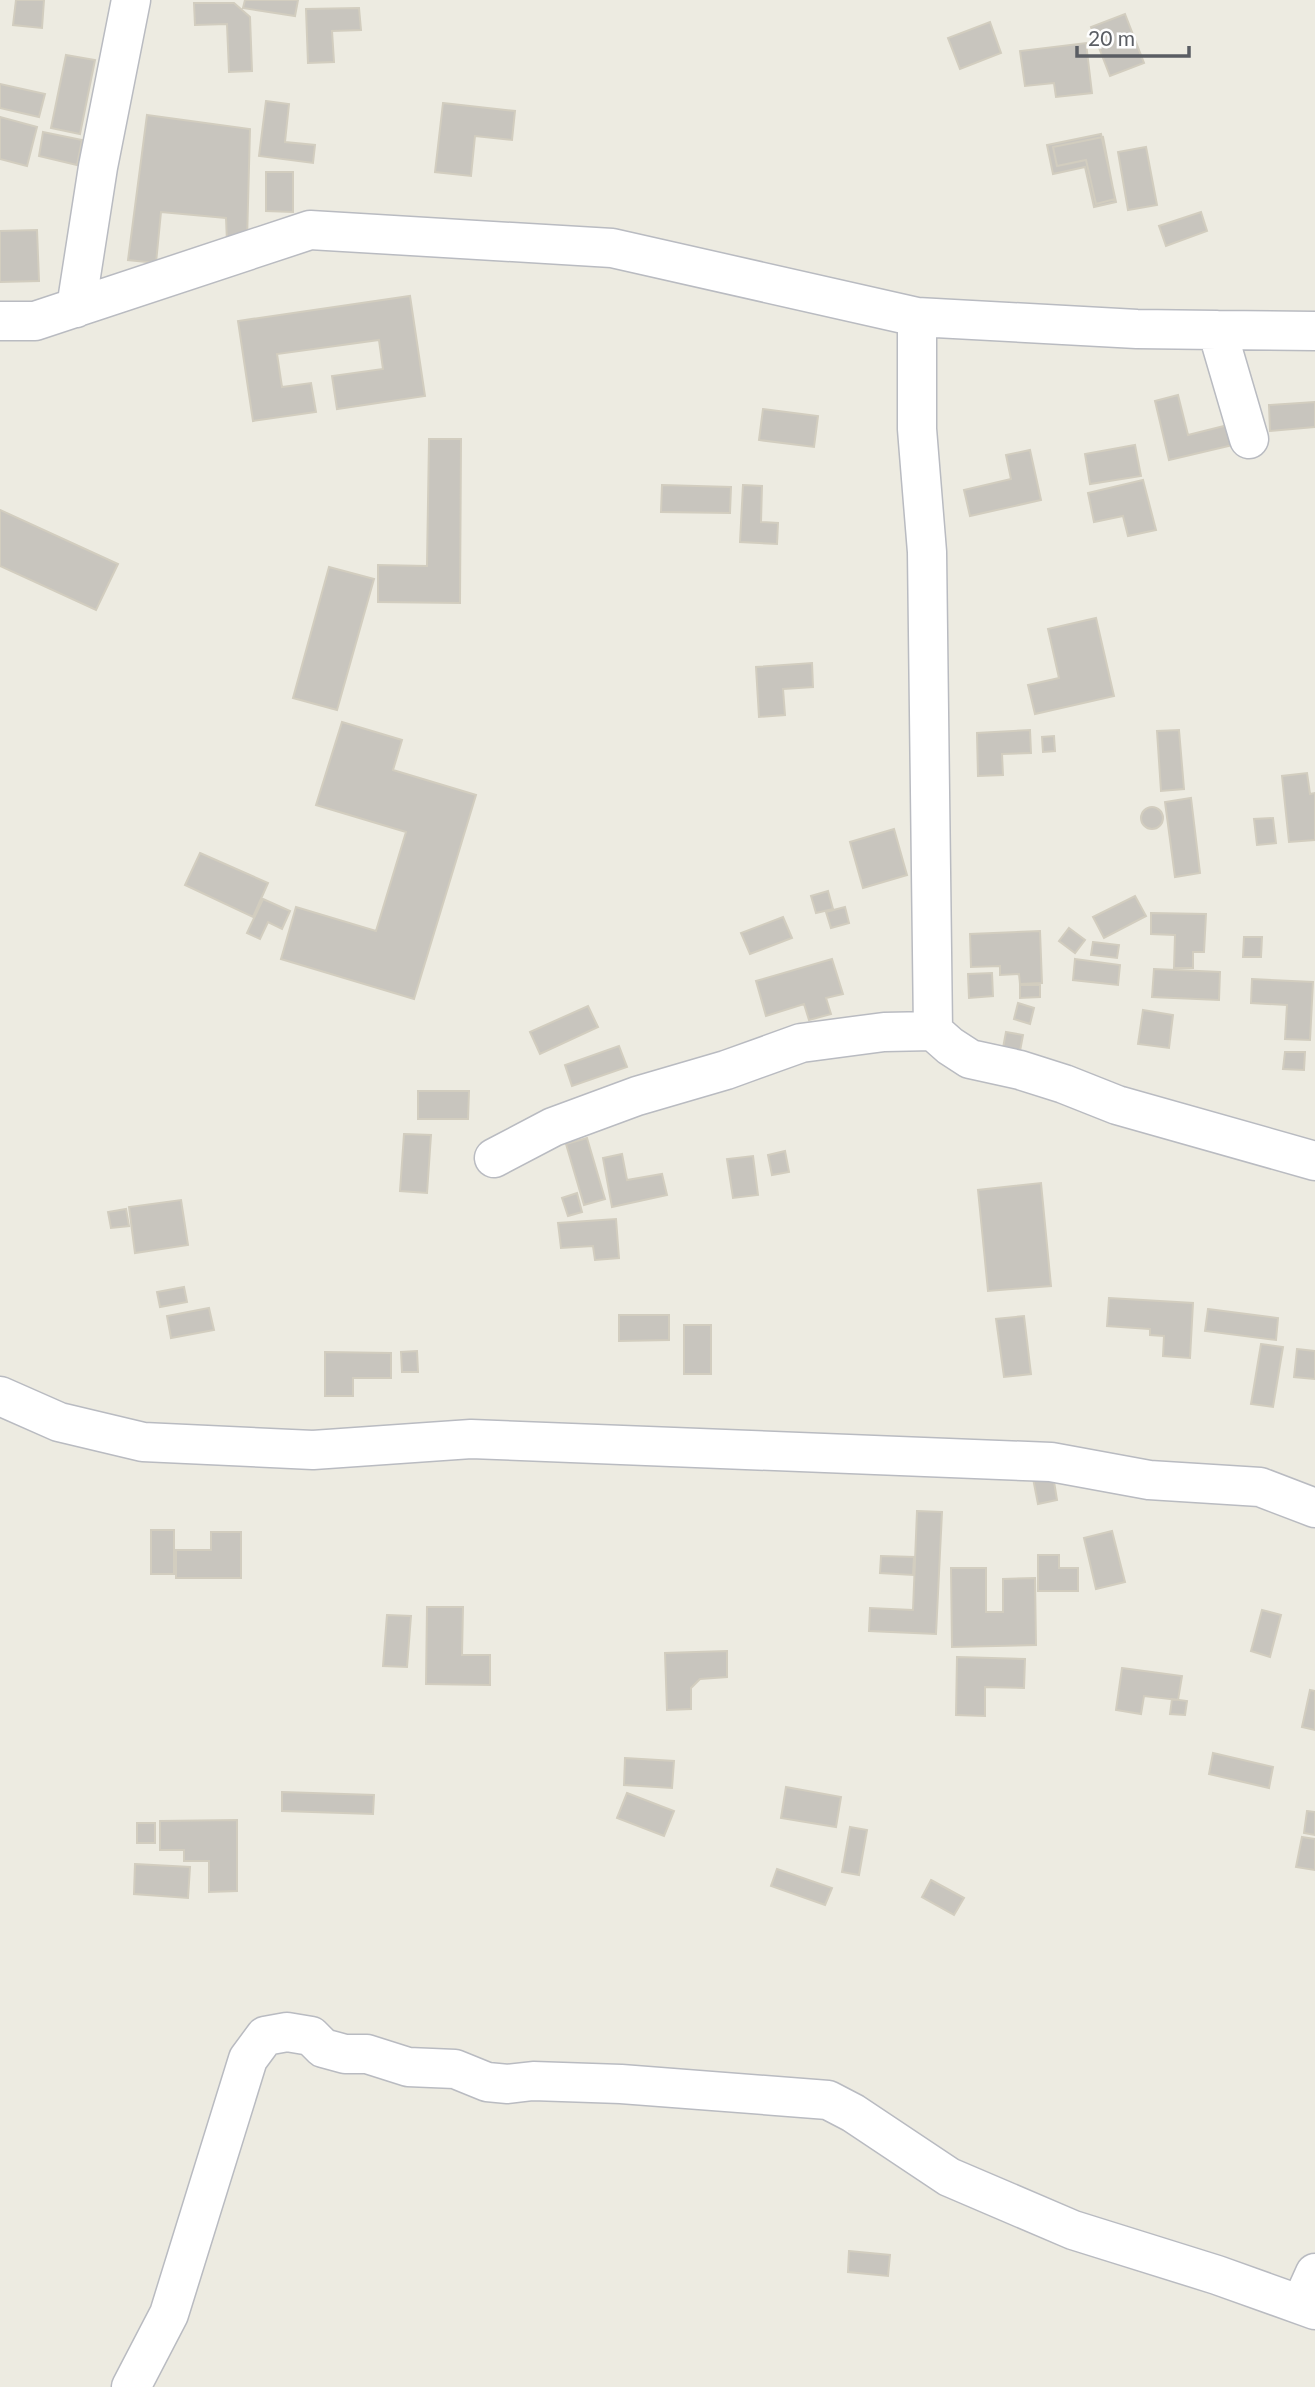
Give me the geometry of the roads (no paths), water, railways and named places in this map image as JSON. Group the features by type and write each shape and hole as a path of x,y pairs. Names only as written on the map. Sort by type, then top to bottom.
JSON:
{"street":[{"path":"76,308 98,167 131,0"},
{"path":"0,321 35,321 310,230 612,248 917,317 1137,329 1315,331"},
{"path":"917,317 917,429 927,552 933,1031"},
{"path":"1217,330 1249,439"},
{"path":"494,1158 553,1127 636,1096 726,1070 801,1043 884,1032 933,1031 970,1059 1020,1070 1117,1105 1315,1161"},
{"path":"0,1396 59,1422 144,1442 313,1450 471,1439 1051,1462 1149,1480 1260,1487 1315,1508"},
{"path":"131,2387 169,2314 248,2059 265,2036 287,2032 311,2036 323,2048 345,2054 368,2054 408,2067 455,2069 486,2082 621,2084 828,2101 853,2113 949,2177 1073,2230 1217,2274 1310,2296"}]}
